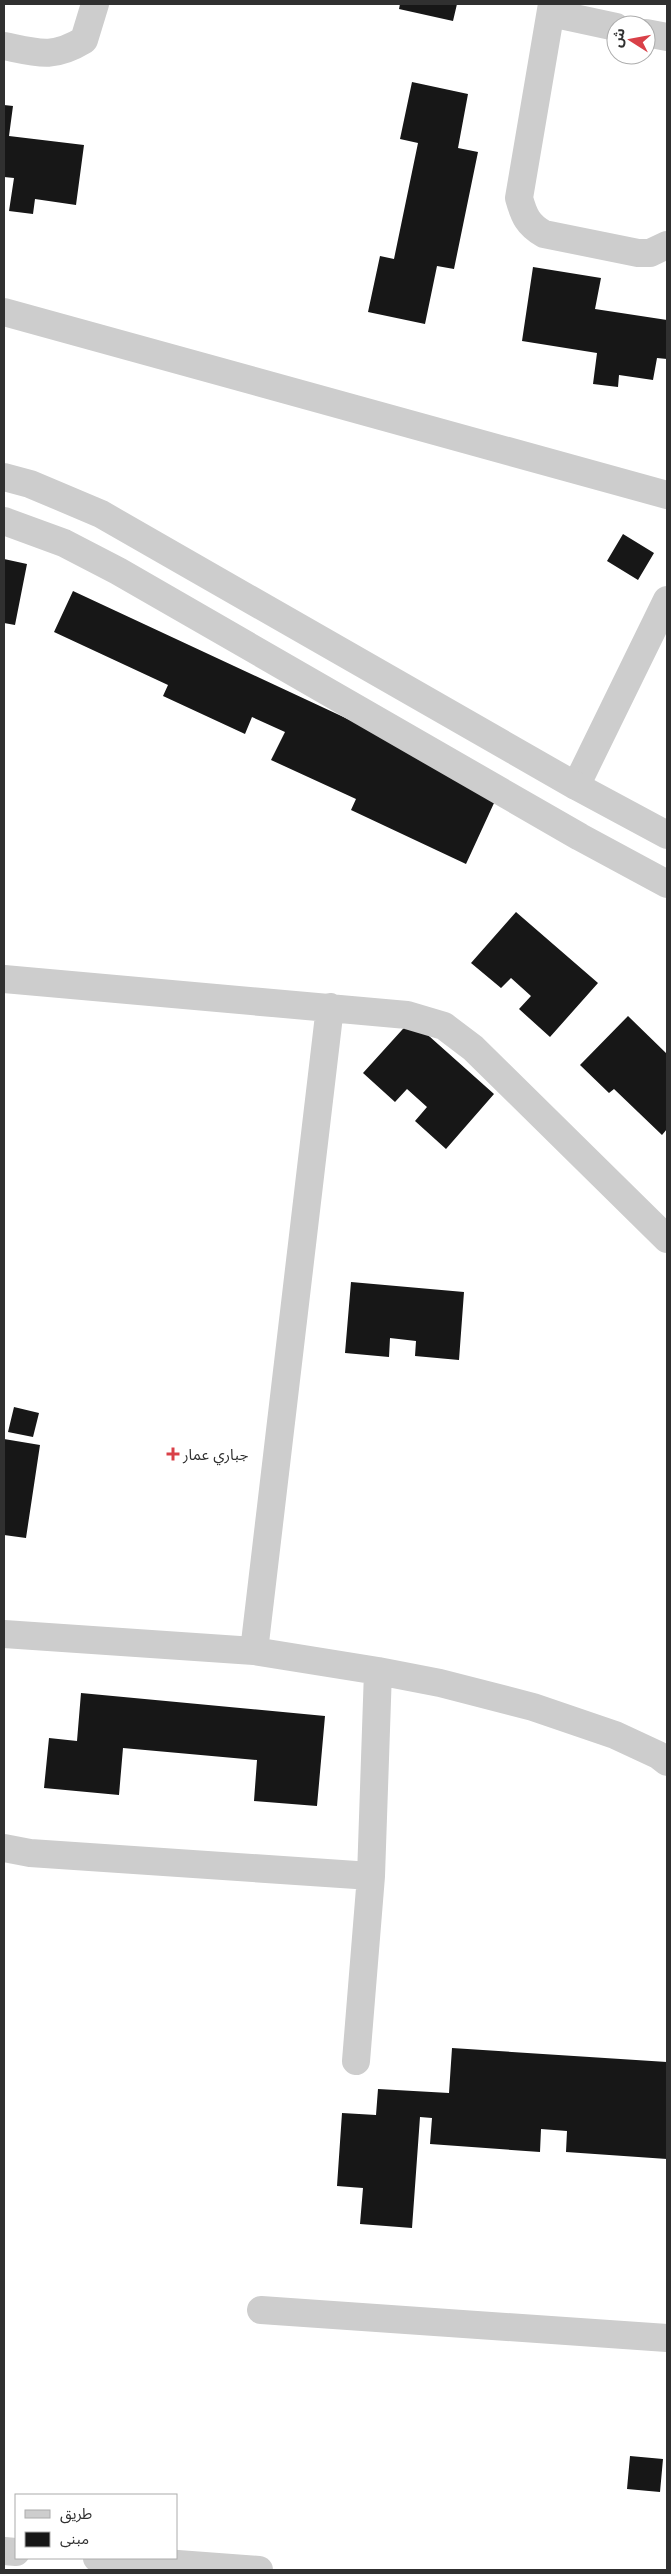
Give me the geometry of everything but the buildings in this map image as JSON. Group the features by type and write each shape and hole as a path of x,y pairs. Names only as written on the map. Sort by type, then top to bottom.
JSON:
{"street":[{"path":"4,46 37,53 66,52 84,40 95,4"},
{"path":"606,24 552,9 520,198 524,214 532,227 544,234 638,253 650,253 667,245"},
{"path":"4,312 667,495"},
{"path":"4,477 30,484 101,514 576,786 667,835"},
{"path":"4,521 64,543 118,571 580,837 667,884"},
{"path":"576,786 667,600"},
{"path":"4,979 407,1015 444,1026 473,1048 667,1239"},
{"path":"254,1651 330,1007"},
{"path":"4,1634 254,1651 378,1671 440,1683 533,1707 615,1735 658,1755 667,1762"},
{"path":"356,2061 371,1876 378,1671"},
{"path":"4,1848 30,1853 371,1876"},
{"path":"261,2310 667,2338"},
{"path":"110,2559 259,2570"}],"place":[{"name":"جباري عمار","path":"173,1454"}]}
